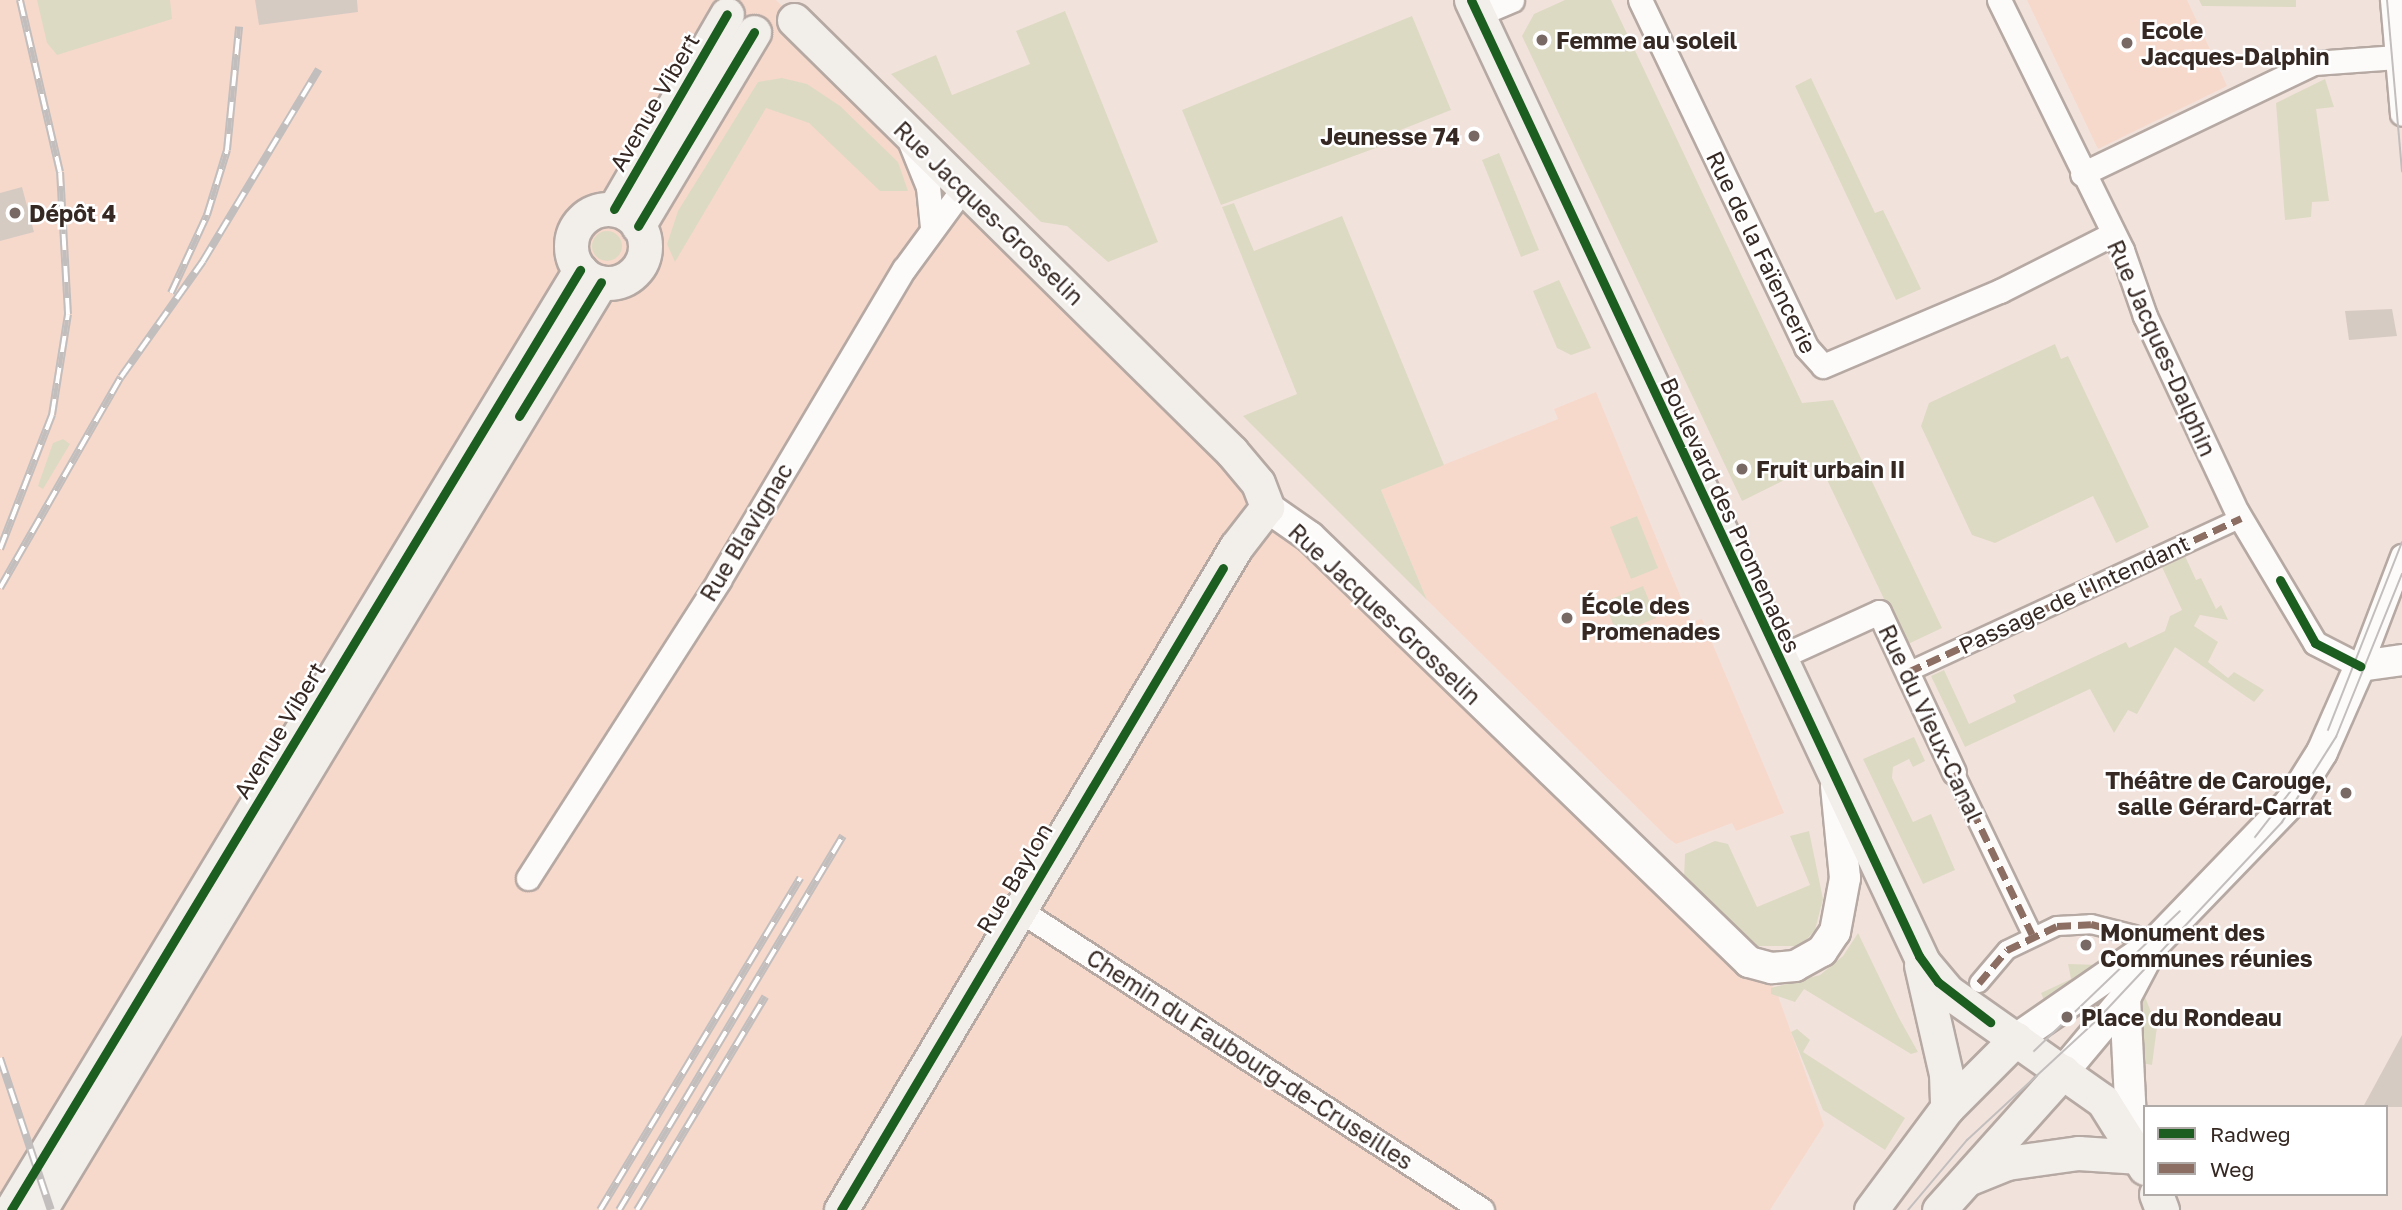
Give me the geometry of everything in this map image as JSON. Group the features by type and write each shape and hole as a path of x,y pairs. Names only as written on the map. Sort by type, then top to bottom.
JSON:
{"main road":[{"name":"Boulevard des Promenades","path":"1474,7 1919,956 1938,982 2003,1031"},
{"path":"626,218 734,15 775,31 799,10"},
{"name":"Rue Jacques-Grosselin","path":"799,10 907,134 1242,462 1267,507"},
{"path":"592,213 626,218 644,246 638,267 621,280 591,276 572,253 575,229 592,213"},
{"name":"Avenue Vibert","path":"11,1210 591,276"},
{"name":"Avenue Vibert","path":"40,1210 591,276"},
{"name":"Rue Baylon","path":"841,1210 1248,527 1267,507"},
{"path":"1919,956 1946,1074 1947,1108"},
{"path":"1871,1210 1947,1108 1978,1075 2003,1031 2103,1101 2139,1155"},
{"path":"1939,1210 2063,1072"},
{"path":"1965,1181 2007,1163 2067,1154 2139,1155"}],"street":[{"path":"1474,7 1512,0"},
{"name":"Rue de la Faïencerie","path":"1640,0 1816,363 1834,366 2111,234"},
{"name":"Rue Jacques-Dalphin","path":"1999,0 2111,234 2241,518 2306,633 2325,651 2360,666"},
{"path":"2392,0 2402,114"},
{"path":"2082,174 2314,63 2397,57"},
{"path":"907,134 928,187 932,228"},
{"name":"Rue Blavignac","path":"528,878 719,580 932,228 964,187"},
{"name":"Rue Jacques-Grosselin","path":"1267,507 1310,537 1733,953 1760,966 1795,966 1822,951 1835,932 1845,878 1836,782"},
{"name":"Passage de l'Intendant","path":"1908,672 2241,518"},
{"path":"2003,1031 2144,940 2290,803 2332,734 2402,556"},
{"name":"Rue du Vieux-Canal","path":"1778,658 1879,612 2032,934"},
{"path":"2360,666 2402,660"},
{"name":"Chemin du Faubourg-de-Cruseilles","path":"1018,909 1482,1210"},
{"path":"1979,983 2007,950 2032,934 2079,923 2144,940"},
{"path":"2063,1072 2125,998 2144,940"},
{"path":"2125,998 2139,1155"}],"shaded area":[{"path":"0,0 776,0 1776,990 1824,1125 1770,1210 0,1210"},
{"path":"37,0 170,0 172,19 57,55 47,43"},
{"path":"1565,0 1611,0 1802,403 1833,400 1942,628 1906,645 1819,463 1742,501 1522,36 1534,14"},
{"name":"Ecole Jacques-Dalphin","path":"2027,0 2187,0 2227,86 2098,149"},
{"path":"2199,0 2296,0 2296,7 2202,6"},
{"path":"1065,11 1158,242 1108,262 1067,226 1041,222 891,74 936,55 952,95 1030,64 1016,31"},
{"path":"1412,16 1451,110 1398,131 1400,139 1221,205 1182,110"},
{"path":"782,78 807,84 840,106 898,162 908,191 880,191 809,123 766,108 675,262 667,244 678,211 758,82"},
{"path":"1811,78 1875,213 1883,210 1921,289 1896,300 1795,86"},
{"path":"2325,79 2334,107 2316,109 2329,201 2312,202 2311,217 2285,220 2276,103"},
{"path":"1499,153 1539,250 1521,257 1482,160"},
{"path":"1234,203 1254,251 1342,216 1444,465 1381,490 1427,600 1243,416 1297,394 1222,207"},
{"path":"607,231 618,235 622,246 618,257 607,261 596,257 592,246 596,235"},
{"path":"1559,280 1591,348 1571,355 1557,348 1533,291"},
{"path":"2055,344 2061,359 2068,356 2149,527 2116,543 2093,496 1995,543 1972,535 1921,426 1929,403"},
{"name":"École des Promenades","path":"1596,392 1691,622 1702,619 1784,813 1736,831 1732,823 1676,844 1427,600 1381,490 1558,419 1554,409"},
{"path":"63,439 70,444 43,489 38,486 53,443"},
{"path":"1637,516 1658,568 1631,579 1610,527"},
{"path":"2185,556 2196,580 2201,578 2216,609 2221,605 2228,620 2200,615 2194,626 2218,642 2208,662 2228,678 2234,672 2264,690 2254,702 2175,647 2137,714 2128,710 2114,733 2090,689 1965,747 1931,676 1944,670 1969,724 2016,702 2013,695 2126,642 2129,648 2165,631 2170,616 2182,610 2162,567"},
{"path":"1643,586 1656,618 1617,634 1604,602"},
{"path":"1914,737 1925,761 1913,767 1909,759 1893,767 1892,778 1913,822 1931,814 1955,870 1923,884 1863,759"},
{"path":"1809,831 1823,899 1815,930 1801,946 1757,946 1684,878 1685,854 1715,841 1728,844 1757,907 1810,885 1790,836"},
{"path":"1858,933 1918,1052 1911,1054 1804,989 1795,1002 1771,994 1771,988 1820,975 1843,956"},
{"path":"2068,964 2101,965 2044,1000 2041,993 2071,979"},
{"path":"2143,992 2157,1027 2152,1065 2136,1062"},
{"path":"1797,1029 1810,1040 1803,1052 1905,1118 1885,1150 1823,1110 1791,1032"}],"building":[{"path":"255,0 357,0 358,12 259,25"},
{"name":"Dépôt 4","path":"22,187 34,232 0,241 0,193"},
{"path":"2392,309 2397,336 2349,340 2345,311"},
{"path":"2402,1035 2402,1107 2364,1105"}],"tram line":[{"path":"2387,0 2402,171"},
{"path":"2328,730 2402,542"},
{"path":"1908,1210 1967,1140 2095,1022 2282,822 2336,737 2402,574"},
{"path":"2255,837 2300,779"},
{"path":"2034,1051 2180,911"}],"railway":[{"path":"0,549 52,415 68,314 60,172 20,0"},
{"path":"171,293 207,215 227,150 239,27"},
{"path":"0,588 121,377 203,261 319,69"},
{"path":"619,1210 843,836"},
{"path":"600,1210 800,878"},
{"path":"637,1210 765,997"},
{"path":"0,1058 51,1210"}],"marked path":[{"path":"1908,672 2241,518"},
{"path":"1954,772 2032,934"},
{"path":"1979,983 2007,950 2057,926 2091,924 2135,935"}],"cycle path":[{"path":"1471,0 1919,956 1938,982 1990,1022"},
{"path":"614,209 727,14"},
{"path":"638,226 754,32"},
{"path":"11,1210 580,270"},
{"path":"519,416 601,282"},
{"path":"841,1210 1223,568"},
{"path":"2280,580 2315,643 2360,666"}],"place":[{"name":"Femme au soleil","path":"1542,40"},
{"name":"Ecole Jacques-Dalphin","path":"2127,43"},
{"name":"Jeunesse 74","path":"1474,136"},
{"name":"Dépôt 4","path":"15,213"},
{"name":"Fruit urbain II","path":"1742,469"},
{"name":"École des Promenades","path":"1567,618"},
{"name":"Théâtre de Carouge, salle Gérard-Carrat","path":"2346,793"},
{"name":"Monument des Communes réunies","path":"2086,945"},
{"name":"Place du Rondeau","path":"2067,1017"}]}
